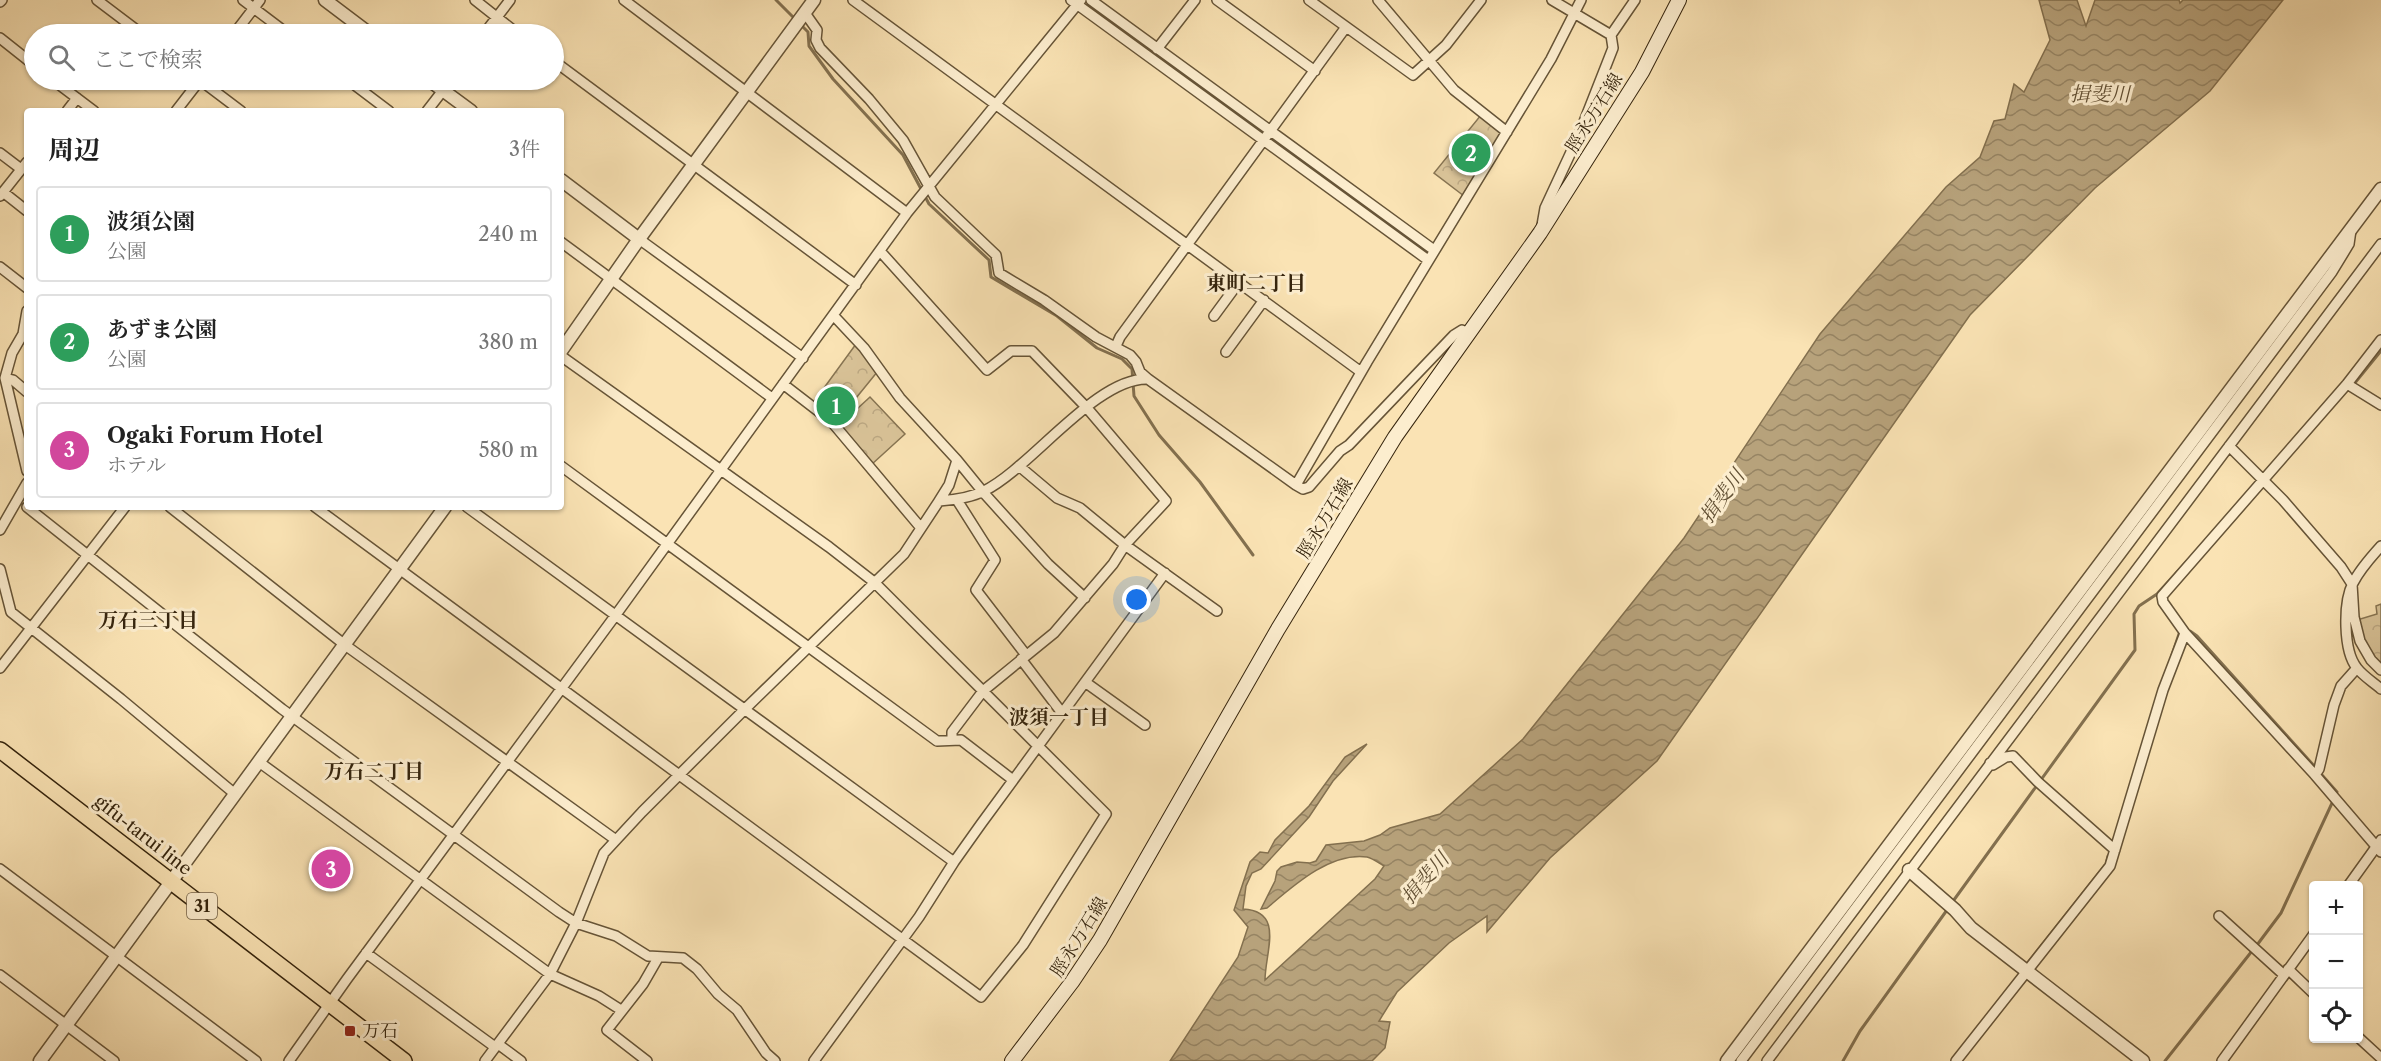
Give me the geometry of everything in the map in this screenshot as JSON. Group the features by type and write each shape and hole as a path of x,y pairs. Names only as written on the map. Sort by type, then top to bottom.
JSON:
{"main road":[{"name":"脛永万石線","path":"1012,1061 1072,982 1100,940 1278,629 1395,437 1540,233 1642,72 1678,0"},
{"name":"gifu-tarui line","path":"0,750 404,1061"}],"street":[{"path":"97,0 129,24"},
{"path":"243,0 257,4 278,24"},
{"path":"325,0 357,24"},
{"path":"475,0 506,24"},
{"path":"492,24 510,0"},
{"path":"624,0 908,213"},
{"path":"564,347 639,239 814,0"},
{"path":"853,0 1361,372"},
{"path":"1091,0 1434,250"},
{"path":"1157,49 1195,0"},
{"path":"1217,0 1315,70"},
{"path":"1309,0 1413,75 1446,45 1481,0"},
{"path":"1378,0 1454,90 1508,132"},
{"path":"1552,0 1611,35"},
{"path":"1296,485 1428,260 1551,59 1581,0"},
{"path":"1540,233 1545,208 1578,137 1612,48 1611,35 1635,0"},
{"path":"289,1061 908,213 996,105 1076,1 1428,260"},
{"path":"242,24 257,4"},
{"path":"805,13 817,30 816,40 820,48 869,99 903,140 935,196 996,255 999,273 1044,300 1096,337 1130,355 1140,372 1149,379 1303,489 1309,487 1340,451 1349,445 1454,334 1462,330 1470,334"},
{"path":"1116,346 1120,337 1346,27"},
{"path":"0,38 24,57"},
{"path":"564,69 856,285"},
{"path":"66,90 90,108"},
{"path":"178,108 192,90"},
{"path":"213,90 237,108"},
{"path":"361,90 385,108"},
{"path":"429,108 443,90 467,108"},
{"path":"69,108 77,98"},
{"path":"0,153 24,166 2,194 24,209"},
{"path":"564,182 802,358"},
{"path":"1727,1061 2381,189"},
{"path":"1741,1061 2332,272 2349,244 2351,229"},
{"path":"564,244 772,398"},
{"path":"1767,1061 2381,244"},
{"path":"880,251 987,370 1011,351 1032,351 1087,408 1166,501 1125,545 1113,564 1054,633 983,692 952,732 952,740"},
{"path":"0,267 24,286"},
{"path":"1214,316 1239,282"},
{"path":"1226,352 1264,300"},
{"path":"834,316 864,348 900,398 983,492 1048,564 1085,598"},
{"path":"24,328 12,353 5,378 24,458"},
{"path":"2351,881 2379,846 2185,633 2163,602 2162,596 2347,384 2381,340"},
{"path":"319,510 981,998 1023,945 1106,814 874,582 829,547 719,471 564,358"},
{"path":"5,378 13,380 24,389"},
{"path":"939,501 957,500 983,492 1009,476 1024,459 1103,394 1139,379 1149,379"},
{"path":"783,384 831,421 921,528"},
{"path":"2347,384 2381,404"},
{"path":"2229,446 2262,479 2341,567 2352,584 2354,617 2360,641 2371,660 2381,670"},
{"path":"485,1061 550,974 576,923 604,853 808,646 904,554 949,485 957,460"},
{"path":"1019,466 1057,498 1080,508 1125,545 1217,611"},
{"path":"564,468 937,741 961,740 1013,780"},
{"path":"0,530 24,489"},
{"path":"957,500 995,560 976,590 1062,713"},
{"path":"18,501 24,505"},
{"path":"31,510 292,717 576,923 616,936 648,956 683,958 737,1010 766,1053 775,1061"},
{"path":"0,668 123,510"},
{"path":"174,510 345,645 616,840"},
{"path":"40,1061 443,510"},
{"path":"471,510 954,862"},
{"path":"2381,546 2352,584 2347,604 2346,626 2349,654 2357,668 2381,689"},
{"path":"0,569 11,612 121,699 235,794"},
{"path":"814,1061 902,940 954,862 1165,573"},
{"path":"1956,1061 2110,866 2163,690 2185,633"},
{"path":"2315,775 2319,769 2334,705 2341,686 2357,668"},
{"path":"1085,682 1145,725"},
{"path":"1990,763 1992,765 2006,757 2013,756 2038,782 2115,850"},
{"path":"259,762 550,974 599,996 621,1010"},
{"path":"0,869 256,1061"},
{"path":"1909,870 1955,910 1971,928 2143,1061"},
{"path":"2219,916 2309,991"},
{"path":"2222,1061 2312,935"},
{"path":"366,953 496,1046 521,1061"},
{"path":"647,1061 607,1030 643,984 658,958"},
{"path":"0,975 114,1061"},
{"path":"2363,1042 2377,1056"}],"green space":[{"path":"1481,115 1504,134 1464,196 1434,173"},
{"path":"856,344 878,371 852,403 858,408 870,397 905,434 871,465 813,403"},
{"path":"2381,604 2381,668 2364,646 2357,620 2377,614 2376,606"}],"water":[{"name":"揖斐川","path":"2039,0 2077,0 2086,26 2095,0 2179,0 2180,3 2183,0 2283,0 2210,91 2095,188 1970,315 1657,761 1550,858 1487,932 1487,916 1449,943 1397,992 1379,1021 1390,1022 1385,1048 1372,1061 1170,1061 1238,957 1248,927 1234,910 1250,862 1260,852 1268,853 1275,840 1309,806 1345,757 1367,744 1333,781 1309,817 1261,869 1252,873 1246,886 1243,909 1256,911 1264,917 1268,925 1270,935 1265,980 1375,879 1384,866 1367,857 1339,860 1313,872 1267,908 1261,909 1275,881 1277,871 1281,867 1297,862 1316,861 1326,845 1364,841 1390,828 1440,814 1523,739 1684,538 1820,334 1946,187 1980,157 1994,121 2005,119 2014,84 2024,92 2050,40"}],"waterway":[{"path":"776,0 796,20"},
{"path":"800,24 808,32 809,46 833,79 903,155 929,204 989,260 991,277 1057,316 1097,348 1122,359 1132,369 1134,396 1159,435 1200,482 1253,555"},
{"path":"2354,384 2381,351"},
{"path":"1951,904 2135,650 2134,614 2139,606 2157,594 2187,561"},
{"path":"2190,631 2316,768"},
{"path":"2172,655 2179,634"},
{"path":"2322,775 2337,792"},
{"path":"2257,945 2281,913 2333,801"},
{"path":"2026,965 2106,864 2108,856"},
{"path":"1843,1061 1860,1031 1947,910"},
{"path":"2165,1061 2252,951"}],"place":[{"name":"あずま公園","path":"1471,153"},
{"name":"波須公園","path":"836,406"},
{"name":"Ogaki Forum Hotel","path":"331,869"},
{"name":"万石","path":"350,1031"}],"district":[{"name":"東町二丁目","path":"1256,283"},
{"name":"万石三丁目","path":"148,620"},
{"name":"波須一丁目","path":"1059,717"},
{"name":"万石二丁目","path":"374,771"}]}
